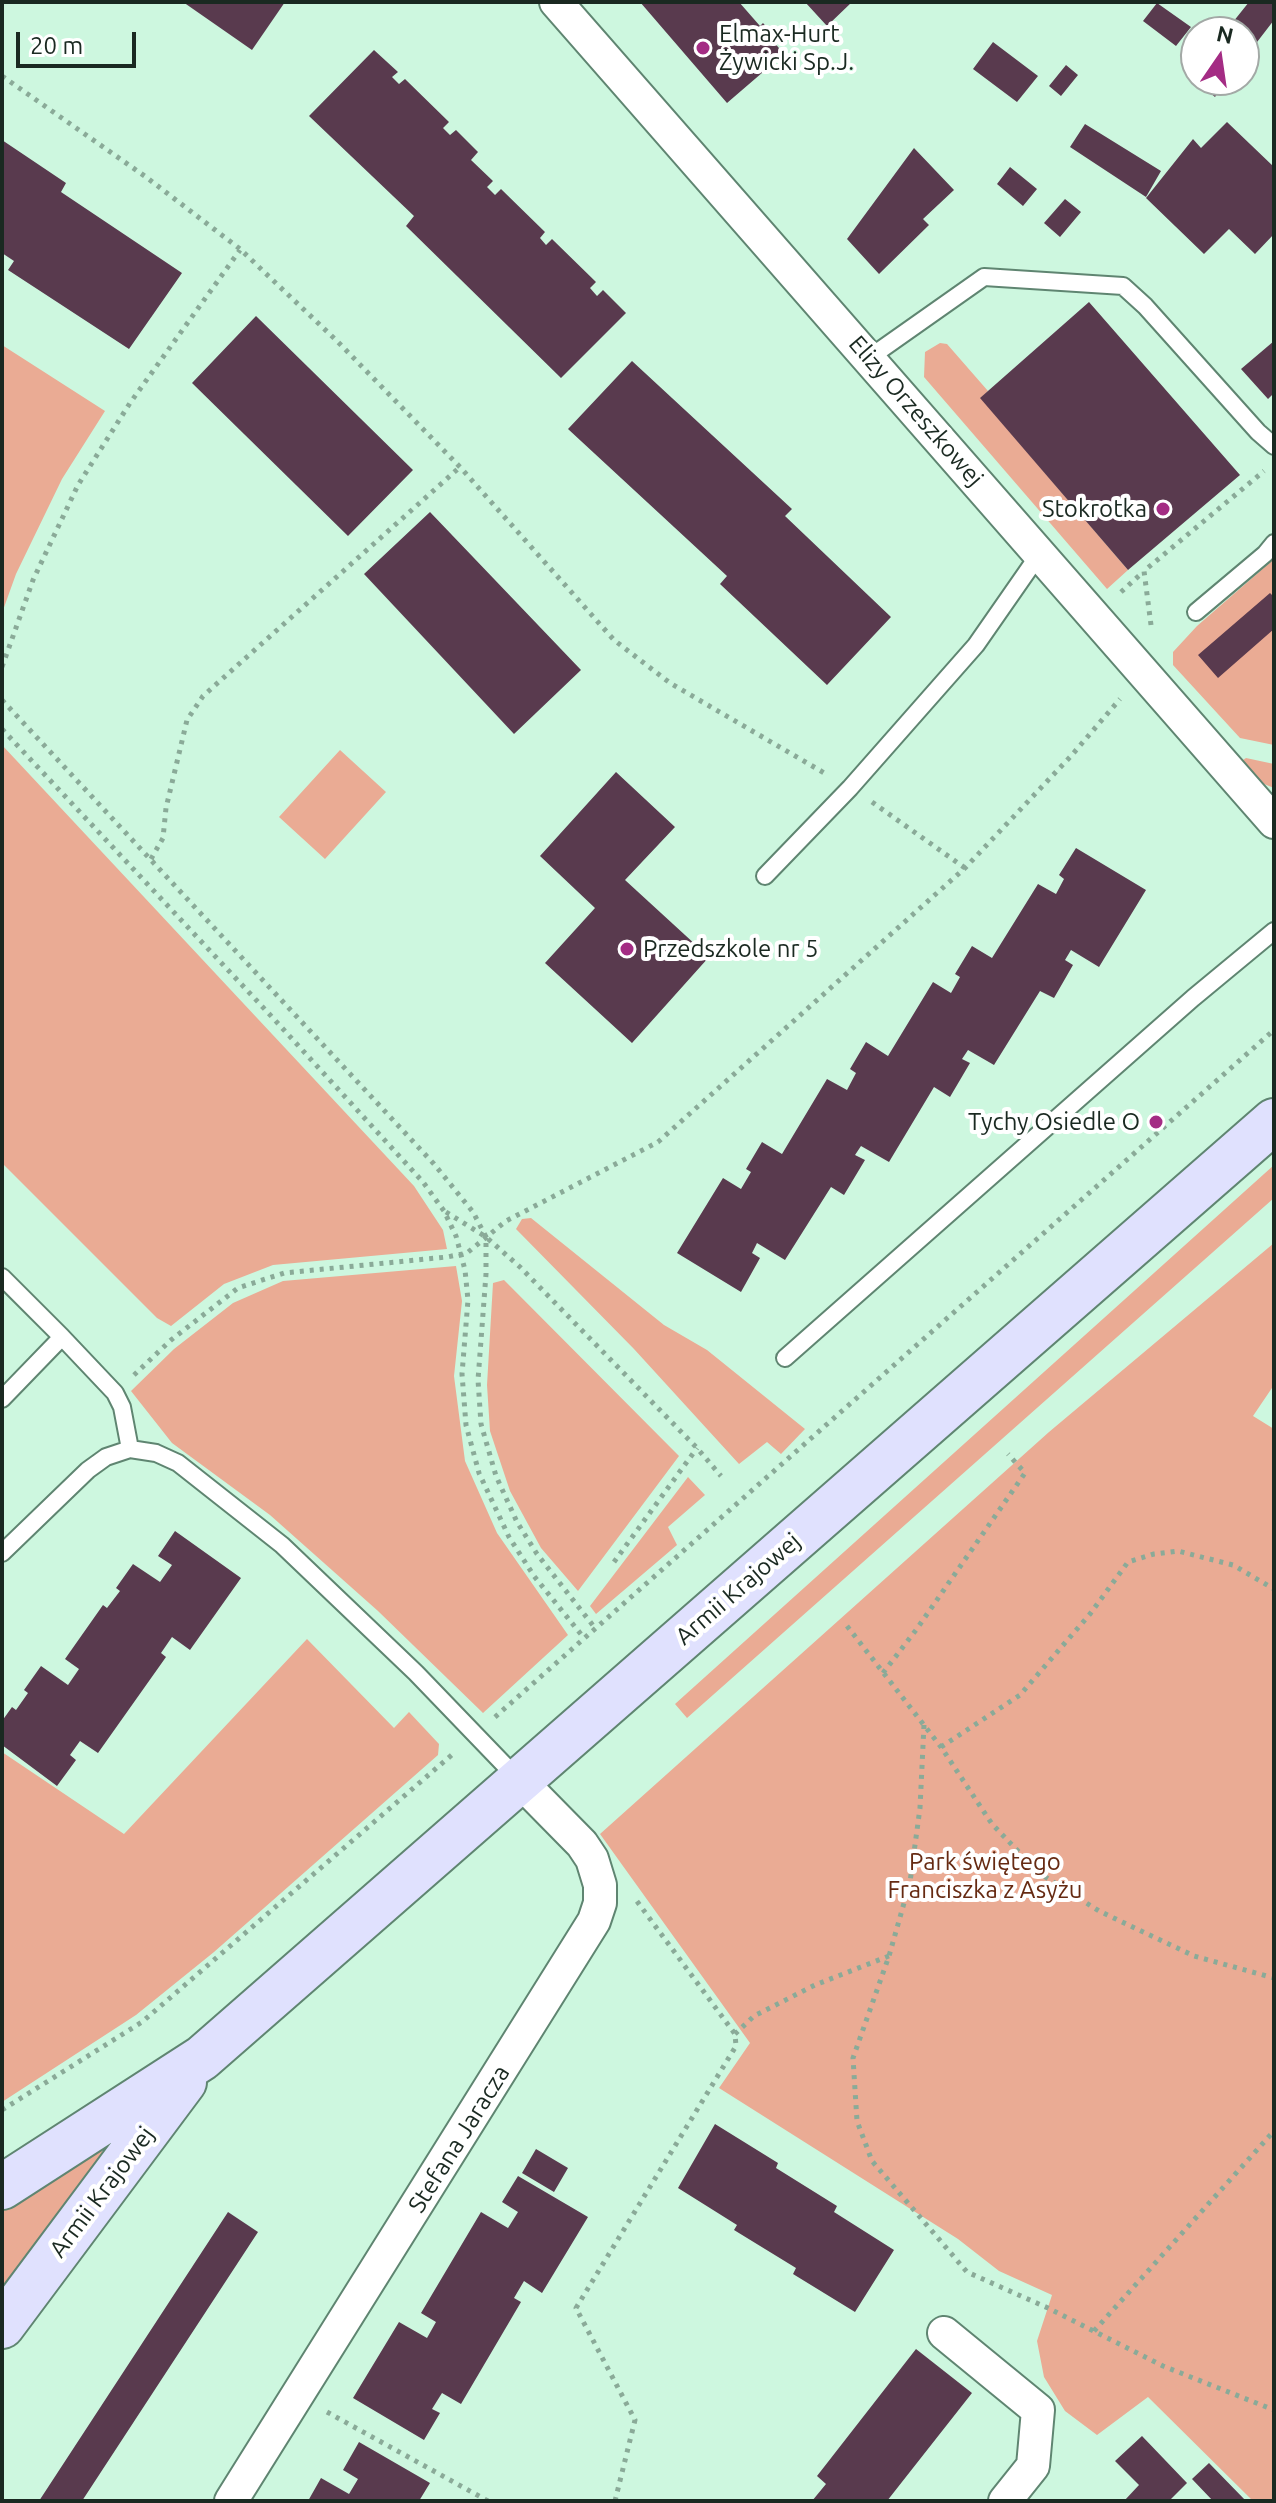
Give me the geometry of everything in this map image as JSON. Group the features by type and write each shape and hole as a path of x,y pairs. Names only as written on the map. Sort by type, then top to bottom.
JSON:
{"street":[{"name":"Elizy Orzeszkowej","path":"556,2 1274,822"},
{"name":"Armii Krajowej","path":"2,2187 202,2058 1274,1121"},
{"name":"Stefana Jaracza","path":"231,2501 594,1921 600,1903 600,1885 592,1859 582,1844 520,1781"},
{"name":"Armii Krajowej","path":"2,2326 202,2058"},
{"path":"944,2333 1038,2410 1033,2466 1005,2501"}],"lane":[{"path":"869,358 984,277 1123,286 1274,446"},
{"path":"1196,612 1274,543"},
{"path":"765,876 850,788 976,645 1040,553"},
{"path":"785,1358 1193,998 1274,931"},
{"path":"2,1277 115,1393 122,1407 130,1449"},
{"path":"2,1399 62,1337"},
{"path":"2,1553 88,1470 106,1457 130,1449 156,1453 178,1463 282,1545 416,1673 520,1781"}],"path":[{"path":"2,76 146,177 240,249 337,341 460,467 614,640 670,683 850,788 965,868"},
{"path":"2,667 33,580 78,485 130,403 240,249"},
{"path":"1115,596 1274,463"},
{"path":"151,859 163,838 166,808 187,720 203,696 460,467"},
{"path":"1144,571 1152,632"},
{"path":"115,1393 171,1340 238,1288 284,1273 467,1253 506,1221 658,1142 965,868 1121,698"},
{"path":"2,700 434,1164 473,1212 486,1237 478,1380 481,1424 496,1476 517,1522 537,1554 595,1628"},
{"path":"2,729 348,1100 423,1182 444,1211 461,1254 468,1300 462,1374 466,1425 479,1473 509,1537 534,1576 585,1638"},
{"path":"2,2110 142,2022 738,1505 1274,1030"},
{"path":"444,1211 486,1237 520,1267 721,1476"},
{"path":"614,1562 697,1448"},
{"path":"883,1673 1025,1473 1008,1454"},
{"path":"941,1747 1020,1695 1090,1614 1128,1562 1178,1551 1233,1565 1274,1589"},
{"path":"847,1626 941,1747 992,1824 1039,1873 1099,1911 1194,1956 1274,1978"},
{"path":"924,1725 920,1808 910,1882 889,1956 853,2058 857,2121 872,2161 967,2272 1163,2366 1274,2410"},
{"path":"615,2501 635,2420 576,2308 736,2046 735,2034 630,1891"},
{"path":"735,2034 754,2016 815,1985 889,1956"},
{"path":"1094,2331 1274,2131"},
{"path":"319,2407 488,2501"}],"green space":[{"path":"940,343 947,344 988,391 981,398 1128,570 1107,589 924,377 925,352"},
{"path":"2,345 105,411 62,479 16,574 2,613"},
{"path":"1274,559 1274,745 1240,738 1173,665 1173,652 1197,626"},
{"path":"2,745 414,1186 443,1230 447,1249 273,1265 224,1284 171,1326 157,1318 2,1163"},
{"path":"340,750 386,792 325,859 279,817"},
{"path":"1243,760 1274,764 1274,788 1264,784 1253,773"},
{"path":"1274,1165 1274,1198 687,1718 675,1704"},
{"path":"531,1218 664,1325 707,1350 805,1429 781,1454 767,1442 739,1464 634,1349 516,1229 522,1219"},
{"name":"Park świętego Franciszka z Asyżu","path":"1274,1243 1274,1385 1253,1416 1274,1429 1274,2501 1253,2501 1148,2397 1097,2435 1065,2411 1044,2377 1037,2341 1052,2295 999,2271 958,2239 719,2088 750,2043 600,1834 1049,1432"},
{"path":"456,1266 462,1301 454,1376 465,1461 497,1533 568,1635 483,1713 378,1611 270,1515 172,1443 131,1391 174,1349 233,1303 283,1281"},
{"path":"504,1280 679,1456 578,1591 541,1548 510,1491 490,1431 487,1385 493,1283"},
{"path":"688,1477 705,1495 668,1527 677,1545 596,1614 590,1606"},
{"path":"307,1639 394,1728 409,1712 439,1744 438,1755 214,1952 136,2015 2,2102 2,1752 124,1834"},
{"path":"100,2149 105,2154 2,2290 2,2202"}],"building":[{"path":"183,2 285,2 252,50"},
{"path":"640,2 739,2 760,26 763,23 776,38 773,41 784,54 727,103"},
{"path":"805,2 852,2 827,26"},
{"path":"1249,2 1274,2 1274,20 1260,38 1260,16 1238,16"},
{"path":"1157,3 1180,19 1180,41 1176,46 1143,21"},
{"path":"993,42 1038,76 1017,102 973,69"},
{"path":"374,50 398,72 392,77 399,84 405,79 449,122 443,128 450,135 456,130 478,152 471,160 493,181 487,187 495,195 501,189 545,232 540,238 546,245 552,239 596,282 590,288 597,296 603,290 626,313 561,378 406,226 414,216 309,116"},
{"path":"1066,65 1078,75 1061,96 1049,86"},
{"path":"1227,122 1274,167 1274,234 1255,254 1229,229 1204,254 1146,198 1193,139 1201,148"},
{"path":"1085,124 1161,171 1146,197 1070,147"},
{"path":"2,140 66,183 61,192 182,273 129,349 8,270 14,261 2,253"},
{"path":"914,148 954,190 923,219 929,225 879,274 847,239"},
{"path":"1010,167 1037,189 1023,206 997,184"},
{"path":"1065,199 1081,212 1060,237 1044,223"},
{"path":"1089,302 1240,475 1128,570 980,398"},
{"path":"256,316 413,470 348,536 192,383"},
{"path":"1274,341 1274,393 1268,399 1241,369"},
{"path":"632,361 792,509 785,516 891,617 827,685 720,584 727,576 568,429"},
{"path":"430,512 581,670 514,734 364,574"},
{"path":"1270,593 1274,597 1274,629 1218,678 1198,655"},
{"path":"616,772 675,827 625,880 709,957 632,1043 545,963 595,908 540,856"},
{"path":"1076,848 1146,890 1099,967 1071,950 1065,960 1073,965 1054,998 1040,991 994,1065 968,1050 962,1059 970,1063 950,1097 934,1087 889,1162 861,1146 855,1155 865,1160 844,1195 831,1187 785,1260 757,1243 752,1253 760,1258 741,1292 677,1253 723,1178 741,1189 751,1172 746,1169 762,1142 782,1154 827,1079 847,1090 856,1073 850,1069 866,1042 888,1056 933,982 951,993 960,977 955,974 972,946 992,958 1038,884 1056,894 1064,879 1059,875"},
{"path":"175,1531 241,1578 190,1650 172,1637 161,1653 166,1657 98,1753 80,1741 70,1755 76,1760 57,1786 2,1745 2,1721 12,1707 16,1710 28,1693 24,1690 41,1666 68,1685 79,1669 65,1659 103,1605 107,1608 120,1591 116,1588 133,1564 160,1582 172,1565 158,1556"},
{"path":"715,2124 778,2163 776,2168 837,2206 834,2212 894,2250 855,2312 793,2274 796,2268 734,2230 737,2225 678,2188"},
{"path":"536,2149 568,2168 554,2192 522,2173"},
{"path":"518,2176 588,2217 542,2293 524,2281 514,2298 521,2302 461,2404 442,2393 432,2409 440,2413 424,2440 353,2398 399,2322 427,2338 436,2322 421,2313 481,2212 508,2228 518,2212 502,2202"},
{"path":"228,2212 258,2232 82,2501 39,2501"},
{"path":"916,2349 972,2393 887,2501 812,2501 826,2484 817,2476"},
{"path":"1142,2436 1187,2483 1169,2501 1124,2501 1139,2485 1115,2461"},
{"path":"359,2442 430,2483 419,2501 308,2501 321,2478 349,2494 358,2479 343,2470"},
{"path":"1209,2463 1246,2501 1213,2501 1192,2479"}],"place":[{"name":"Elmax-Hurt Żywicki Sp.J.","path":"703,48"},
{"name":"Stokrotka","path":"1163,509"},
{"name":"Przedszkole nr 5","path":"627,949"},
{"name":"Tychy Osiedle O","path":"1156,1122"}]}
